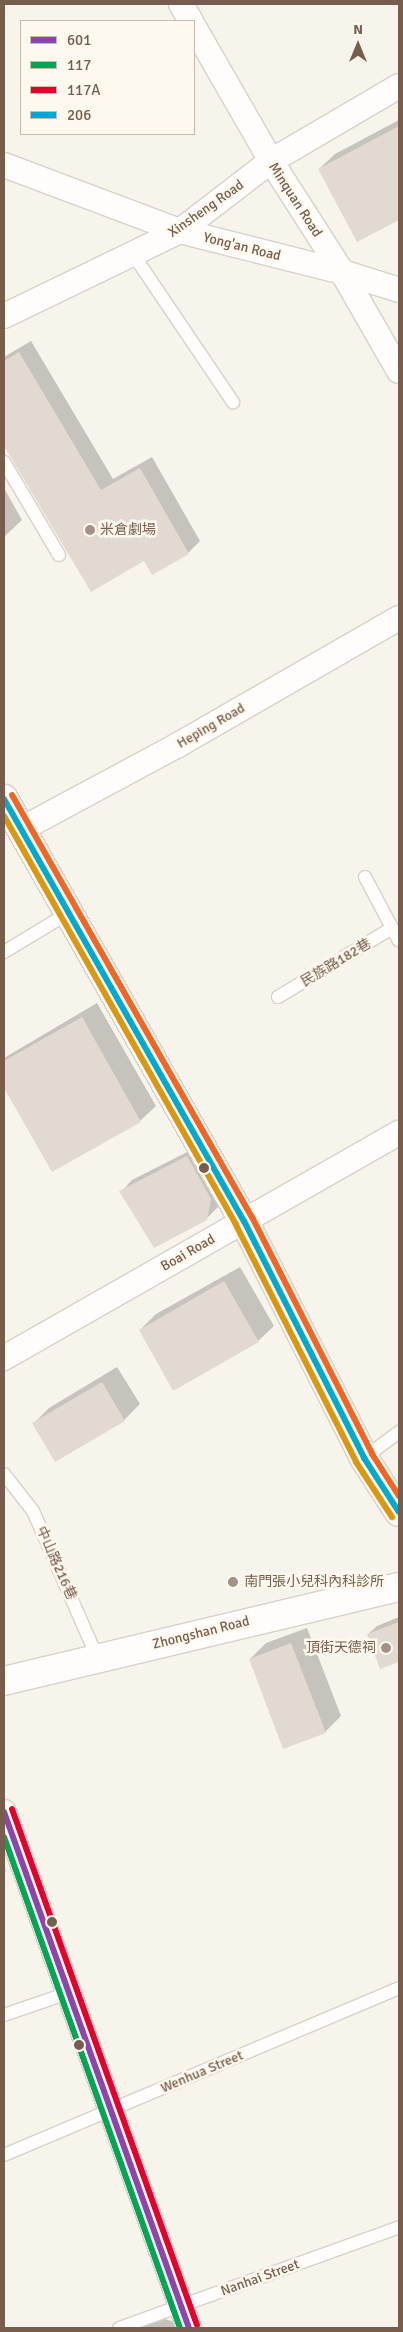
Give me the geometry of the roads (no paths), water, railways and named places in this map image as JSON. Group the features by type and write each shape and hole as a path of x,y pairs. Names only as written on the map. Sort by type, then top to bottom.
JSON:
{"main road":[{"path":"4,799 20,830 70,912 244,1221 364,1458 399,1512"},
{"name":"Zhongshan Road","path":"4,1680 399,1587"}],"street":[{"path":"181,4 190,20"},
{"name":"Minquan Road","path":"195,29 271,162 342,272 399,371"},
{"name":"Xinsheng Road","path":"4,316 180,231 271,162 399,86"},
{"name":"Yong'an Road","path":"4,165 180,231 342,272 399,290"},
{"name":"Heping Road","path":"20,830 178,745 399,618"},
{"name":"Boai Road","path":"4,1358 399,1133"},
{"path":"4,1812 185,2318"}],"lane":[{"path":"133,254 234,402"},
{"path":"4,462 59,555"},
{"path":"365,877 399,941"},
{"path":"4,952 70,912"},
{"name":"民族路182巷","path":"278,997 392,928"},
{"path":"364,1458 399,1432"},
{"name":"中山路216巷","path":"4,1474 33,1511 98,1659"},
{"name":"Wenhua Street","path":"4,2155 110,2112 399,1988"},
{"path":"4,2015 68,1993"},
{"name":"Nanhai Street","path":"119,2328 185,2318 399,2226"}],"place":[{"name":"米倉劇場","path":"90,530"},
{"name":"南門張小兒科內科診所","path":"233,1582"},
{"name":"頂街天德祠","path":"386,1648"}]}
